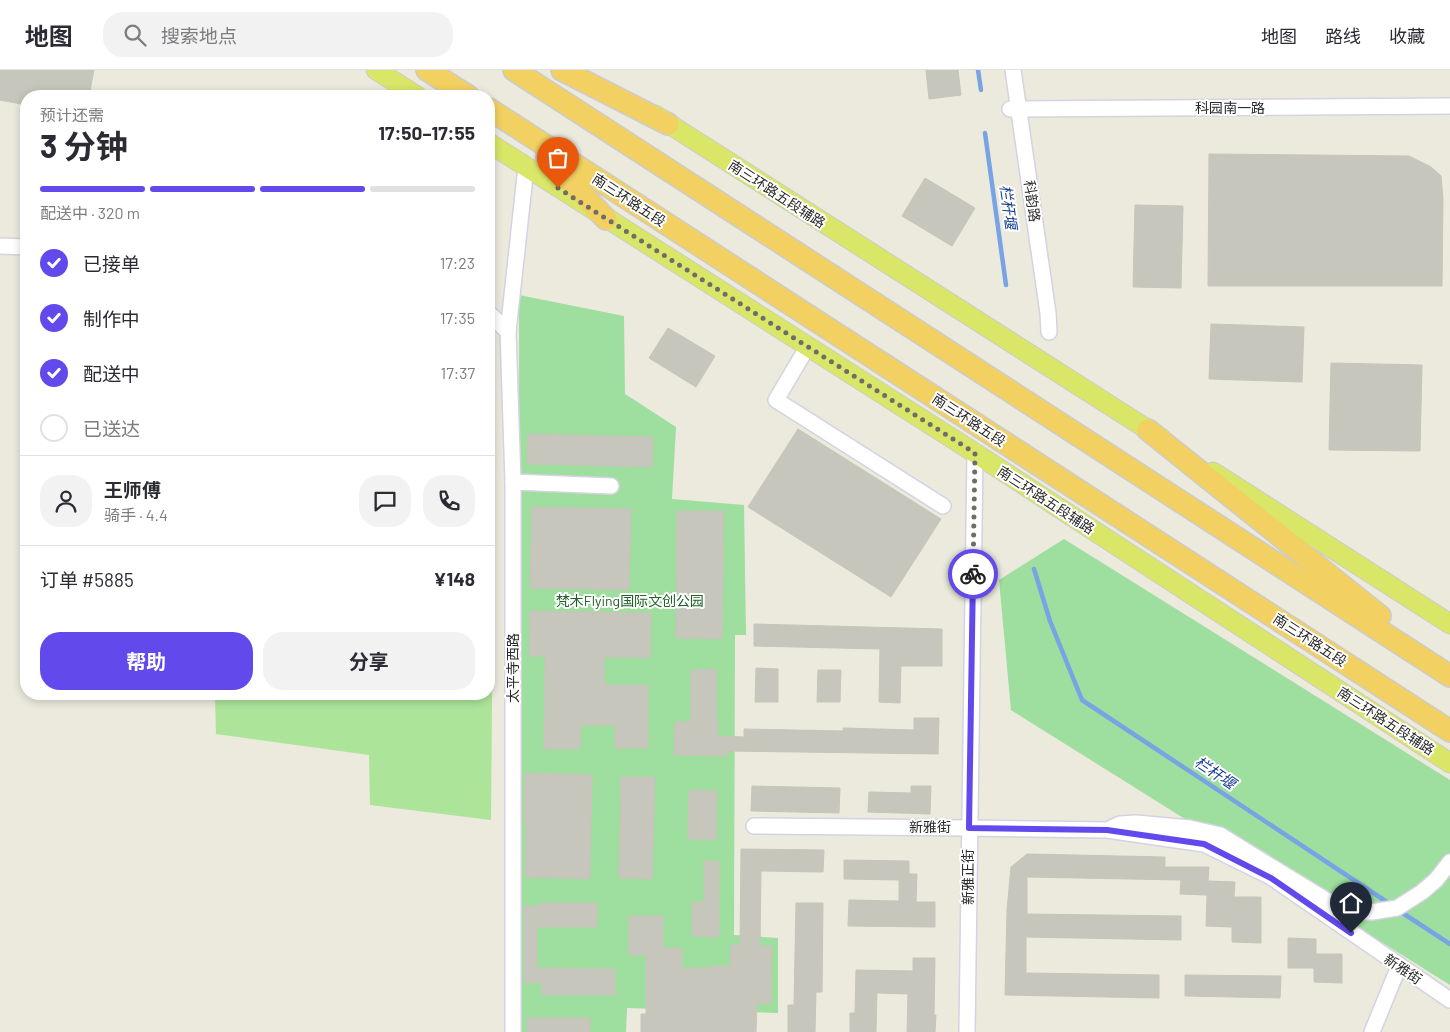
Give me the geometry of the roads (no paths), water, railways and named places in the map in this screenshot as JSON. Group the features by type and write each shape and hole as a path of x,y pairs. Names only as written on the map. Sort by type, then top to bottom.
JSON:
{"highway":[{"path":"427,70 459,90"},
{"path":"514,70 1450,674"},
{"path":"562,70 668,124"},
{"name":"南三环路五段","path":"495,113 1450,731"},
{"path":"523,131 606,219"},
{"path":"1148,430 1450,674"}],"main road":[{"path":"376,70 408,90"},
{"name":"南三环路五段辅路","path":"584,70 1450,624"},
{"name":"南三环路五段辅路","path":"495,147 975,453 1450,763"}],"street":[{"name":"科韵路","path":"1014,70 1014,109 1048,313 1049,332"},
{"name":"科园南一路","path":"1014,109 1450,106"},
{"name":"太平寺西路","path":"513,1032 513,482 508,332 526,167"},
{"path":"0,246 20,246"},
{"path":"495,319 508,332"},
{"path":"808,346 776,400 943,506"},
{"name":"新雅正街","path":"967,1032 975,453"},
{"path":"513,482 611,486"},
{"path":"1107,830 1120,824 1136,823 1190,828 1220,835 1334,905 1351,912 1372,912 1397,908 1422,892 1436,880 1450,862"},
{"name":"新雅街","path":"754,826 1107,830 1204,844 1271,878 1450,1000"},
{"path":"1372,1032 1400,966"}],"waterway":[{"name":"栏杆堰","path":"978,70 981,90"},
{"name":"栏杆堰","path":"985,133 1006,285"},
{"name":"栏杆堰","path":"1034,569 1050,621 1082,700 1390,904"},
{"name":"栏杆堰","path":"1398,910 1450,944"}],"park label":[{"name":"梵木Flying国际文创公园","path":"630,601"}]}
